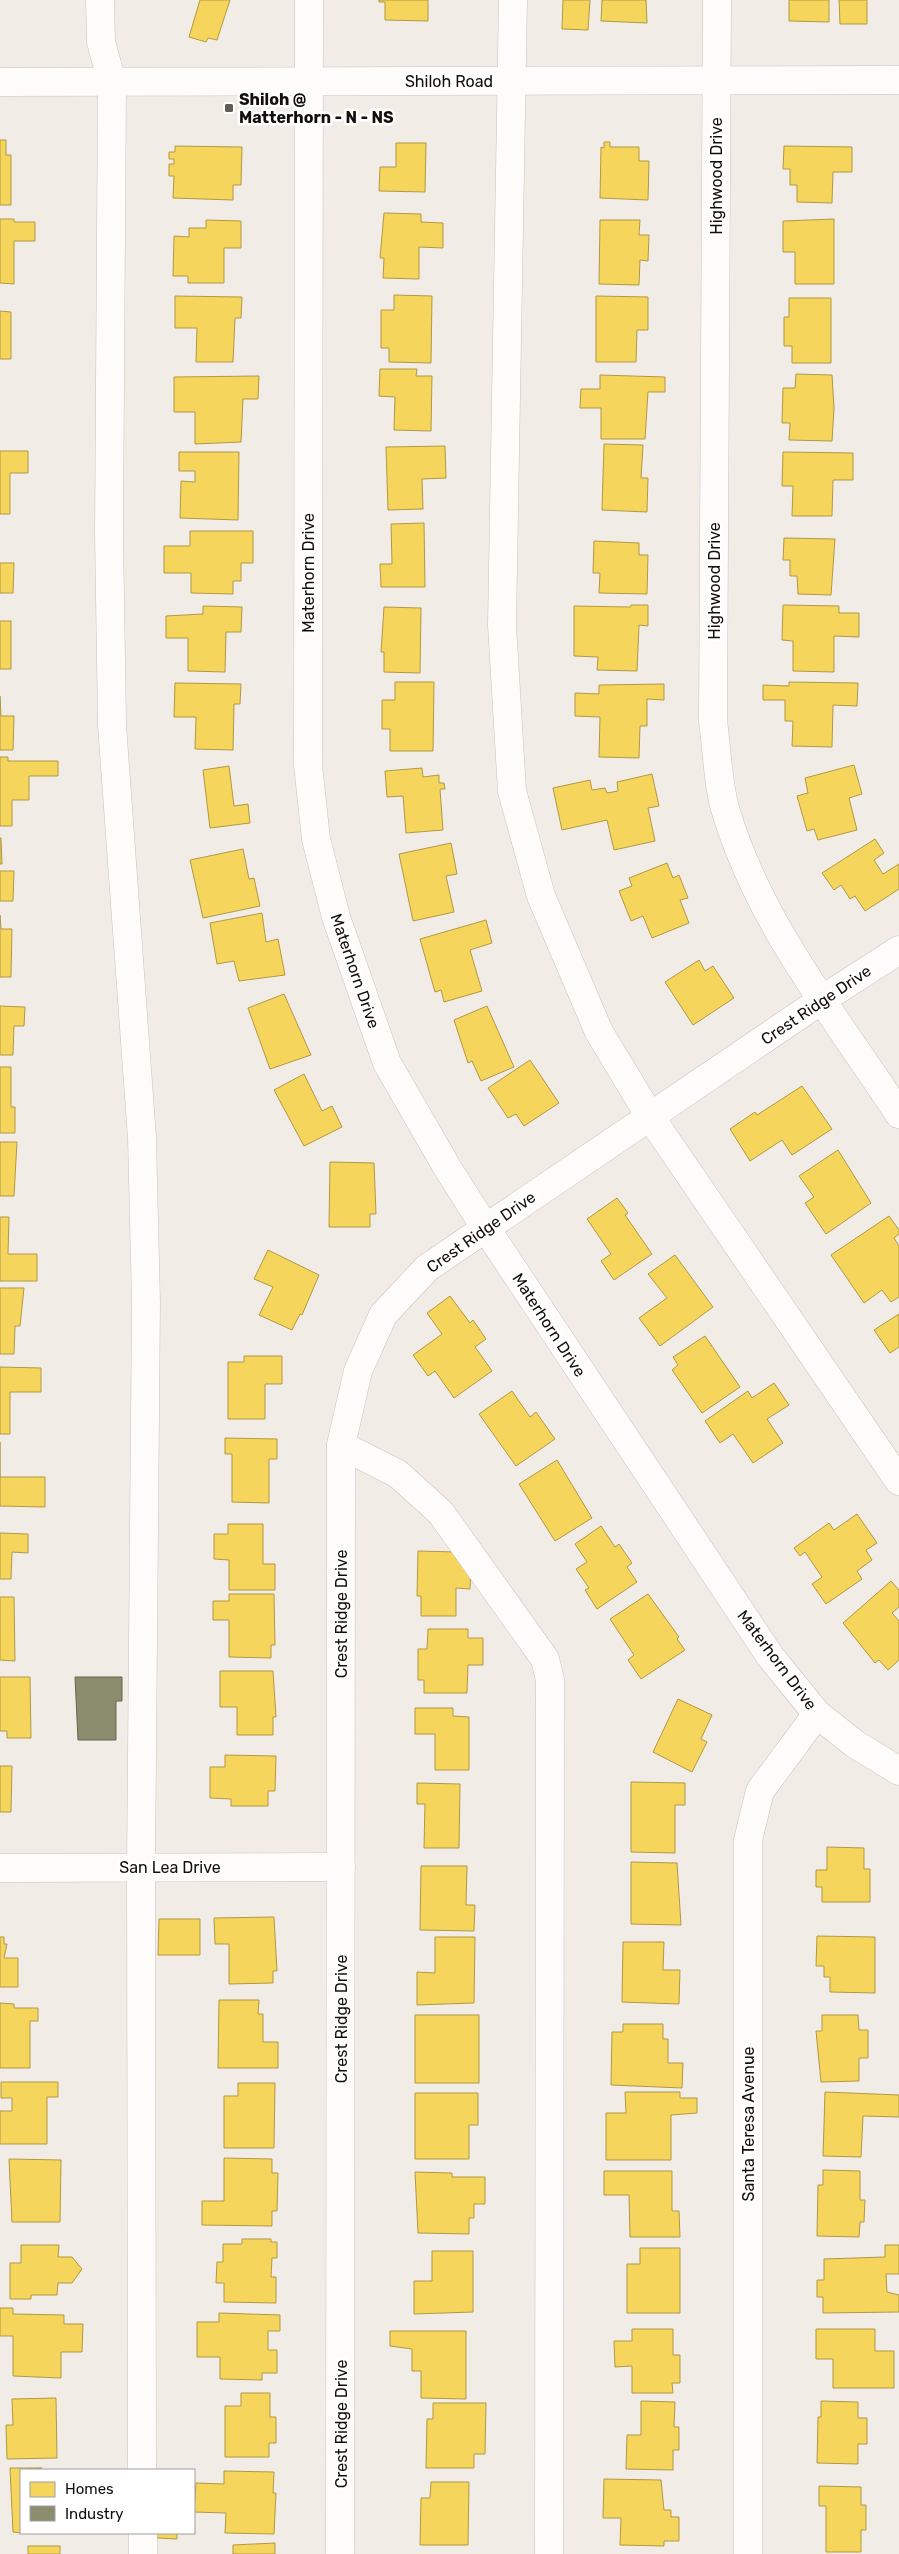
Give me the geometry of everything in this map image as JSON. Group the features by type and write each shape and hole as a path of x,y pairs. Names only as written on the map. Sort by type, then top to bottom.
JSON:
{"street":[{"path":"100,0 100,42 112,82 109,534 112,725 142,1138 146,1302 141,1867 142,2469"},
{"name":"Materhorn Drive","path":"309,0 308,765 316,839 336,917 387,1063 448,1169 485,1227 770,1656 817,1714 855,1744 899,1771"},
{"path":"514,0 514,81 502,625 512,791 541,896 599,1032 651,1118 899,1482"},
{"name":"Highwood Drive","path":"717,0 713,721 726,814 754,888 823,999 899,1114"},
{"name":"Shiloh Road","path":"0,82 899,80"},
{"name":"Crest Ridge Drive","path":"340,2554 341,1445 358,1371 383,1316 427,1268 485,1227 651,1118 823,999 899,950"},
{"path":"341,1445 398,1474 441,1513 545,1659 550,1680 549,2554"},
{"name":"Santa Teresa Avenue","path":"748,2554 748,1840 760,1791 817,1714"},
{"name":"San Lea Drive","path":"0,1868 341,1867"},
{"path":"142,2534 142,2554"}],"building: Homes":[{"path":"200,0 230,0 217,40 208,38 206,42 189,37"},
{"path":"379,0 428,0 428,21 385,20 385,2 379,2"},
{"path":"563,0 590,0 588,30 562,29"},
{"path":"602,0 646,0 647,23 601,21"},
{"path":"789,0 829,0 829,22 789,21"},
{"path":"839,0 867,0 867,24 840,24"},
{"path":"0,140 6,140 6,155 11,155 11,205 0,205"},
{"path":"604,142 610,142 610,147 639,147 639,161 649,161 648,200 600,198 601,147 604,148"},
{"path":"396,143 426,143 425,192 379,191 380,167 396,167"},
{"path":"175,146 242,147 241,185 233,185 233,200 173,198 174,176 169,176 169,164 174,164 174,159 169,159 169,152 175,152"},
{"path":"784,146 852,147 852,172 833,172 832,203 797,202 797,185 790,185 790,169 783,169"},
{"path":"384,213 421,214 421,222 443,223 443,248 419,247 419,279 383,278 384,258 380,258"},
{"path":"0,219 14,219 14,222 35,222 35,241 14,241 14,284 0,283"},
{"path":"834,219 834,284 795,284 795,252 783,252 783,221"},
{"path":"206,220 241,221 241,248 224,248 224,283 188,283 188,276 173,276 174,236 189,237 189,228 206,228"},
{"path":"600,220 640,220 639,235 649,235 648,261 640,260 639,285 599,284"},
{"path":"394,295 432,296 431,363 389,362 389,348 381,348 381,310 394,310"},
{"path":"175,296 242,297 241,318 235,318 233,362 196,362 197,328 175,328"},
{"path":"596,296 648,297 648,330 637,330 636,362 596,362"},
{"path":"789,298 831,298 831,363 792,363 792,346 784,346 784,317 789,317"},
{"path":"0,311 11,312 11,359 0,359"},
{"path":"380,369 417,369 416,376 432,376 431,431 394,430 395,397 379,396"},
{"path":"796,374 832,375 834,408 832,441 789,440 790,423 782,423 783,388 795,388"},
{"path":"600,375 665,377 665,392 648,392 645,439 601,439 601,408 580,408 581,389 600,389"},
{"path":"259,376 258,399 243,399 241,442 195,444 195,412 174,412 174,377"},
{"path":"604,444 643,445 641,478 648,478 647,512 602,510"},
{"path":"445,446 446,478 422,479 423,509 388,510 386,447"},
{"path":"0,451 28,451 28,473 10,473 10,514 0,514"},
{"path":"179,452 239,452 238,520 180,518 181,481 195,482 195,471 179,471"},
{"path":"783,452 853,453 853,480 833,480 832,516 792,516 793,486 782,486"},
{"path":"424,523 425,587 381,587 380,564 392,564 391,524"},
{"path":"190,531 253,531 253,563 241,563 241,581 233,581 233,594 191,593 191,573 164,573 164,546 190,546"},
{"path":"784,538 835,539 831,595 798,594 797,576 790,576 790,560 783,560"},
{"path":"594,541 639,543 639,555 648,555 647,594 599,593 600,573 593,573"},
{"path":"0,563 14,563 13,593 0,593"},
{"path":"631,605 648,605 648,626 639,625 637,671 597,670 598,657 574,656 574,606 630,607"},
{"path":"783,605 839,606 839,613 859,613 859,637 834,636 834,672 793,671 793,641 782,640"},
{"path":"203,606 242,607 241,632 226,632 225,672 188,671 188,638 166,638 166,616 203,614"},
{"path":"384,607 421,608 420,673 384,672 384,652 381,652"},
{"path":"0,621 11,621 11,669 0,669"},
{"path":"395,682 434,682 433,751 390,751 390,729 382,729 382,700 395,700"},
{"path":"789,682 858,683 857,706 833,705 832,747 792,746 793,721 785,721 785,700 763,700 763,685 789,686"},
{"path":"175,683 241,684 240,704 234,704 233,750 195,749 196,717 174,717"},
{"path":"664,684 664,700 647,699 647,726 640,726 639,758 599,757 600,717 575,716 575,693 599,694 599,685"},
{"path":"0,696 1,716 14,716 13,750 0,750"},
{"path":"0,757 8,757 8,761 58,761 58,776 29,776 29,800 12,800 12,826 0,826"},
{"path":"854,765 862,794 849,798 857,830 818,840 814,829 807,831 797,796 808,793 805,778"},
{"path":"229,766 234,806 248,804 250,823 210,828 203,770"},
{"path":"422,768 423,777 439,775 439,783 444,783 445,789 440,789 443,830 406,833 403,796 387,797 385,771"},
{"path":"652,774 659,806 648,808 655,841 614,850 607,820 562,830 553,788 590,780 592,790 605,788 607,793 618,791 617,782"},
{"path":"1,838 2,864 0,864"},
{"path":"875,839 884,853 874,860 883,874 899,864 899,889 865,911 855,896 850,899 841,885 834,890 822,873"},
{"path":"451,843 457,874 446,876 454,912 413,921 399,854"},
{"path":"243,849 249,879 254,878 260,906 203,918 190,860"},
{"path":"667,863 673,878 679,875 688,898 680,900 689,923 652,938 643,916 631,921 619,891 632,886 629,878"},
{"path":"0,871 14,871 13,901 0,901"},
{"path":"262,913 266,942 278,939 285,975 239,981 234,961 217,964 210,923"},
{"path":"0,915 1,929 12,929 11,977 0,977"},
{"path":"486,920 492,943 470,950 482,991 444,1002 441,990 435,992 420,939"},
{"path":"699,960 705,971 713,966 734,998 693,1025 665,982"},
{"path":"284,994 311,1055 270,1069 248,1008"},
{"path":"0,1006 25,1007 24,1026 14,1026 13,1055 0,1055"},
{"path":"487,1006 514,1067 481,1081 472,1061 468,1063 454,1020"},
{"path":"530,1060 559,1103 524,1126 516,1114 508,1118 488,1088"},
{"path":"0,1067 11,1067 11,1107 15,1107 15,1133 0,1133"},
{"path":"304,1074 322,1111 332,1106 342,1127 304,1146 274,1090"},
{"path":"802,1086 832,1129 792,1155 782,1140 750,1161 730,1129 755,1112 757,1115"},
{"path":"0,1142 17,1142 14,1196 0,1196"},
{"path":"838,1150 871,1203 826,1234 805,1203 814,1197 799,1176"},
{"path":"330,1162 374,1163 376,1214 370,1214 370,1227 329,1227"},
{"path":"617,1198 628,1213 625,1215 652,1254 614,1280 601,1261 611,1254 587,1219"},
{"path":"889,1216 899,1230 899,1234 894,1238 899,1246 899,1297 891,1302 882,1290 864,1303 831,1255"},
{"path":"0,1217 9,1217 8,1254 37,1254 37,1281 0,1281"},
{"path":"268,1250 319,1275 302,1315 300,1314 292,1330 259,1315 273,1287 254,1279"},
{"path":"675,1255 713,1307 660,1346 639,1318 667,1298 648,1274"},
{"path":"0,1288 24,1288 20,1326 15,1326 14,1354 0,1354"},
{"path":"450,1296 470,1323 473,1320 486,1339 475,1347 492,1371 454,1398 435,1371 428,1376 413,1355 442,1334 427,1313"},
{"path":"899,1314 899,1347 890,1353 874,1330"},
{"path":"705,1336 740,1387 702,1413 672,1370 678,1365 673,1357"},
{"path":"244,1356 282,1356 282,1384 265,1384 265,1419 228,1419 228,1362 244,1362"},
{"path":"0,1367 41,1368 41,1392 10,1392 10,1434 0,1434"},
{"path":"774,1383 789,1405 767,1419 783,1443 753,1463 733,1434 720,1443 705,1421 748,1391 752,1398"},
{"path":"512,1391 530,1417 536,1412 555,1439 516,1466 479,1414"},
{"path":"225,1438 277,1439 277,1459 269,1459 269,1503 232,1502 232,1454 225,1454"},
{"path":"557,1460 592,1518 555,1541 519,1484"},
{"path":"0,1477 45,1477 45,1507 0,1506"},
{"path":"857,1514 877,1543 866,1550 872,1560 857,1571 862,1579 826,1604 812,1584 822,1577 805,1552 800,1556 794,1548 829,1523 834,1530"},
{"path":"228,1524 263,1524 263,1564 275,1564 275,1590 229,1590 229,1560 214,1559 214,1534 228,1534"},
{"path":"601,1526 615,1547 619,1544 632,1563 627,1567 637,1582 597,1609 585,1590 589,1588 576,1569 587,1562 575,1544"},
{"path":"0,1533 28,1534 28,1553 12,1552 11,1579 0,1579"},
{"path":"418,1551 456,1552 456,1559 463,1559 471,1567 470,1589 456,1588 456,1616 421,1616 421,1596 417,1596"},
{"path":"891,1581 899,1590 899,1607 892,1613 899,1621 899,1660 888,1670 879,1660 875,1663 843,1623"},
{"path":"229,1594 274,1594 275,1645 271,1645 271,1658 229,1657 229,1620 213,1620 213,1601 229,1601"},
{"path":"648,1594 679,1637 677,1639 685,1650 641,1679 628,1660 634,1655 610,1619"},
{"path":"0,1597 14,1597 15,1661 0,1660"},
{"path":"428,1629 468,1629 468,1638 483,1638 483,1665 468,1665 467,1693 424,1693 424,1680 418,1680 418,1649 427,1649"},
{"path":"220,1671 273,1671 276,1717 273,1717 273,1735 237,1735 237,1707 220,1707"},
{"path":"0,1677 30,1677 31,1738 7,1738 7,1731 0,1731"},
{"path":"678,1699 712,1715 701,1739 707,1742 692,1772 653,1752"},
{"path":"415,1708 453,1708 453,1716 469,1717 469,1770 435,1770 435,1734 415,1734"},
{"path":"225,1755 276,1756 275,1791 268,1791 268,1806 231,1806 231,1799 210,1798 210,1767 225,1767"},
{"path":"0,1766 12,1766 11,1812 0,1812"},
{"path":"631,1782 685,1783 685,1805 675,1805 675,1853 631,1852"},
{"path":"417,1783 460,1784 459,1848 424,1848 425,1804 417,1804"},
{"path":"827,1847 864,1848 864,1869 870,1869 870,1902 822,1902 822,1887 816,1887 816,1870 827,1870"},
{"path":"631,1862 677,1863 681,1925 631,1924"},
{"path":"421,1866 467,1866 466,1905 475,1905 474,1931 420,1930"},
{"path":"274,1917 277,1971 273,1971 273,1983 229,1984 229,1944 215,1944 214,1918"},
{"path":"159,1919 200,1919 200,1955 158,1955"},
{"path":"817,1936 875,1937 875,1993 830,1992 830,1977 824,1977 824,1966 816,1966"},
{"path":"0,1937 4,1937 4,1944 7,1944 4,1958 18,1958 18,1987 0,1987"},
{"path":"435,1937 475,1937 474,2003 417,2005 417,1972 435,1973"},
{"path":"623,1942 664,1942 663,1970 680,1970 679,2004 622,2002"},
{"path":"219,2000 259,2000 258,2014 263,2014 263,2042 278,2042 278,2068 218,2068"},
{"path":"0,2003 14,2004 14,2008 38,2008 38,2021 30,2021 30,2068 0,2068"},
{"path":"415,2015 479,2015 479,2083 415,2083"},
{"path":"822,2015 858,2015 859,2030 868,2030 868,2058 859,2058 859,2081 821,2082 816,2031 822,2031"},
{"path":"623,2024 663,2024 663,2039 668,2039 668,2063 683,2063 682,2088 611,2085 612,2032 623,2032"},
{"path":"1,2082 58,2082 58,2097 47,2097 47,2144 0,2144 0,2111 12,2111 12,2098 1,2098"},
{"path":"238,2083 275,2083 274,2148 224,2148 224,2096 238,2096"},
{"path":"625,2092 680,2092 680,2098 697,2098 697,2113 671,2115 671,2160 606,2160 606,2113 626,2113"},
{"path":"825,2092 899,2095 899,2117 863,2116 861,2157 823,2156"},
{"path":"415,2093 478,2093 478,2125 469,2125 469,2159 415,2159"},
{"path":"224,2158 272,2159 272,2173 278,2173 277,2211 272,2211 272,2226 202,2225 202,2201 224,2201"},
{"path":"9,2159 61,2160 60,2222 12,2222"},
{"path":"823,2170 860,2171 860,2200 865,2200 864,2222 860,2222 859,2237 817,2236 818,2185 823,2185"},
{"path":"604,2171 672,2171 672,2211 679,2211 680,2237 630,2237 629,2195 604,2195"},
{"path":"415,2172 452,2173 452,2177 485,2177 485,2204 474,2204 474,2218 469,2218 469,2234 418,2233"},
{"path":"242,2239 271,2239 271,2242 277,2242 277,2258 272,2258 271,2277 276,2277 276,2303 224,2302 224,2283 216,2283 217,2262 223,2262 223,2244 242,2244"},
{"path":"21,2245 59,2245 58,2257 72,2257 82,2269 72,2283 58,2283 57,2295 31,2295 31,2299 10,2299 10,2263 21,2263"},
{"path":"885,2245 899,2245 899,2274 886,2274 887,2292 899,2295 899,2312 823,2313 823,2297 817,2297 817,2280 824,2280 824,2259 885,2257"},
{"path":"640,2248 680,2248 680,2313 627,2313 627,2264 640,2264"},
{"path":"432,2251 473,2251 473,2312 414,2314 414,2281 432,2281"},
{"path":"0,2308 13,2308 13,2314 64,2315 64,2324 83,2324 82,2352 61,2352 61,2378 13,2376 13,2336 0,2336"},
{"path":"219,2313 280,2315 280,2331 268,2331 268,2350 277,2350 277,2373 262,2373 262,2380 220,2379 220,2357 197,2357 197,2322 219,2322"},
{"path":"632,2329 673,2329 673,2355 680,2355 680,2383 672,2383 673,2393 632,2393 632,2366 615,2367 614,2341 632,2341"},
{"path":"816,2329 875,2329 875,2351 894,2351 894,2388 833,2388 833,2359 816,2359"},
{"path":"390,2331 466,2331 466,2399 421,2398 421,2371 412,2371 412,2349 390,2346"},
{"path":"241,2393 270,2393 270,2417 276,2417 276,2443 269,2443 269,2457 225,2457 225,2406 241,2406"},
{"path":"56,2398 57,2458 7,2459 6,2425 13,2425 12,2399"},
{"path":"641,2401 675,2402 674,2427 679,2427 679,2450 673,2450 673,2470 626,2469 627,2435 641,2435"},
{"path":"821,2401 858,2402 858,2418 867,2418 867,2444 858,2444 858,2464 817,2463 818,2417 821,2417"},
{"path":"433,2403 486,2403 485,2454 474,2454 474,2468 426,2468 427,2419 433,2419"},
{"path":"10,2468 42,2468 20,2469 20,2533 13,2532"},
{"path":"224,2471 274,2472 273,2493 276,2493 274,2534 225,2533 226,2513 195,2512 196,2483 224,2484"},
{"path":"604,2479 661,2480 664,2510 671,2510 671,2517 679,2517 679,2541 664,2541 664,2546 620,2545 621,2518 603,2518"},
{"path":"431,2482 469,2482 468,2545 420,2545 421,2498 430,2498"},
{"path":"819,2486 861,2487 861,2505 866,2505 866,2530 861,2530 861,2552 826,2552 826,2506 819,2506"},
{"path":"157,2534 177,2534 177,2539 157,2538"},
{"path":"275,2543 275,2554 233,2554 233,2545"},
{"path":"28,2546 60,2546 60,2554 28,2554"}],"building: Industry":[{"path":"75,1677 122,1677 122,1701 116,1701 116,1740 78,1740"}],"place":[{"name":"Shiloh @ Matterhorn - N - NS","path":"229,108"}]}
